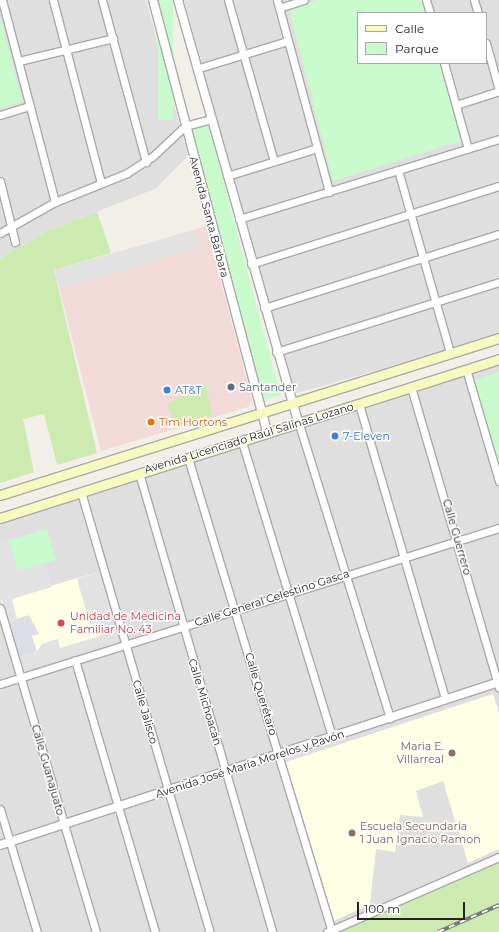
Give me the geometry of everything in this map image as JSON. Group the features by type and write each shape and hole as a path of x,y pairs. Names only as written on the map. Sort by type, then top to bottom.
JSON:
{"main road":[{"name":"Avenida Licenciado Raúl Salinas Lozano","path":"0,495 262,414 499,338"},
{"name":"Avenida Licenciado Raúl Salinas Lozano","path":"0,518 139,473 268,434 499,359"}],"street":[{"path":"2,0 2,12 19,61 55,202"},
{"path":"53,0 101,183"},
{"path":"102,0 146,162"},
{"name":"Avenida Santa Bárbara","path":"153,0 185,126 268,434"},
{"path":"178,0 199,68 227,176 276,352 390,718"},
{"path":"228,0 274,161"},
{"path":"277,0 329,192"},
{"path":"279,8 304,0"},
{"path":"426,0 430,12"},
{"path":"474,0 478,12"},
{"path":"19,61 113,38"},
{"path":"199,68 288,41"},
{"path":"456,105 499,91 487,47"},
{"path":"444,64 468,149"},
{"path":"0,115 30,106"},
{"path":"0,233 55,202 146,162 185,126 212,119"},
{"path":"239,219 499,140"},
{"path":"227,176 317,148"},
{"path":"398,170 412,215 450,354"},
{"path":"0,181 15,242"},
{"path":"251,264 412,215 499,186"},
{"path":"264,308 499,234"},
{"path":"276,352 499,282"},
{"path":"466,369 499,478"},
{"name":"Calle Guerrero","path":"411,387 458,540 499,684"},
{"path":"359,404 445,700"},
{"path":"242,442 290,594 332,737"},
{"name":"Calle Querétaro","path":"188,458 280,754 329,931"},
{"name":"Calle Michoacán","path":"139,473 272,932"},
{"name":"Calle Jalisco","path":"81,492 210,932"},
{"name":"Calle General Celestino Gasca","path":"0,684 290,594 404,556 499,528"},
{"name":"Calle Guanajuato","path":"0,608 96,932"},
{"path":"75,660 155,932"},
{"name":"Avenida José María Morelos y Pavón","path":"0,845 118,808 445,700 499,684"},
{"path":"0,809 37,932"},
{"path":"329,931 499,857"}],"shaded area":[{"path":"0,0 146,0 188,156 155,189 45,232 0,259"},
{"path":"184,0 499,0 499,336 294,394"},
{"path":"206,226 252,400 248,407 101,451 55,272"},
{"path":"194,230 199,248 60,288 55,270"},
{"path":"499,355 499,856 323,932 0,932 0,518"},
{"path":"9,540 18,571 44,563 52,587 12,599 17,619 8,622 0,594 0,542"},
{"name":"Unidad de Medicina Familiar No. 43","path":"99,572 119,640 21,668 1,600"},
{"path":"99,572 119,640 22,671 18,657 37,652 42,644 58,639 60,648 100,636 96,623 90,624 77,579"},
{"path":"29,615 39,634 32,636 37,652 18,657 8,622"},
{"path":"493,694 499,713 499,849 468,863 443,781 416,791 423,817 400,815 395,852 376,849 370,904 334,921 286,762"}],"green space":[{"path":"158,0 173,0 173,120 158,120"},
{"path":"318,0 422,0 426,12 357,12 357,64 439,64 461,141 333,181 289,8"},
{"path":"0,16 22,102 0,108"},
{"path":"208,124 281,395 262,400 190,129"},
{"path":"97,212 111,253 54,270 97,453 57,465 44,414 23,419 34,472 0,483 0,259 45,232"},
{"path":"499,372 499,466 475,380"},
{"path":"206,384 212,414 176,427 167,404"},
{"path":"47,529 56,560 17,571 9,540"},
{"path":"499,862 499,932 339,932 473,873"}],"railway":[{"path":"438,932 499,905"}],"place":[{"name":"Santander","path":"231,387"},
{"name":"AT&T","path":"167,390"},
{"name":"Tim Hortons","path":"151,422"},
{"name":"7-Eleven","path":"335,436"},
{"name":"Unidad de Medicina Familiar No. 43","path":"61,623"},
{"name":"Maria E. Villarreal","path":"452,753"},
{"name":"Escuela Secundaria 1 Juan Ignacio Ramon","path":"352,833"}]}
